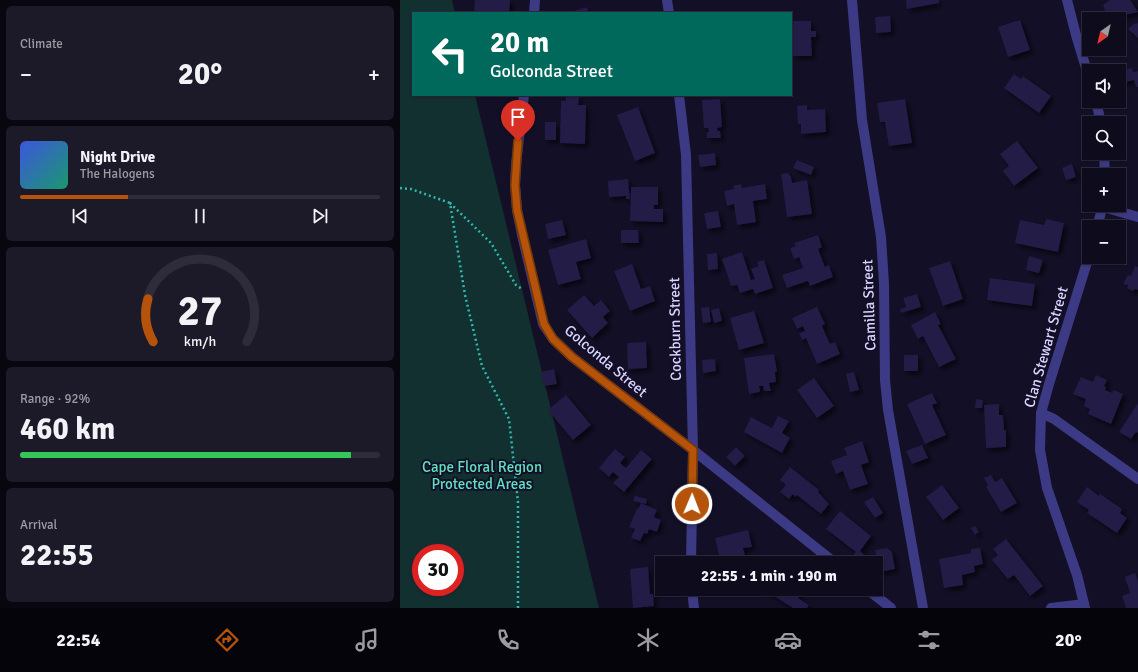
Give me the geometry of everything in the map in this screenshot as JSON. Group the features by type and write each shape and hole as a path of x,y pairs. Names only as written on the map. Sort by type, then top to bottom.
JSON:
{"street":[{"path":"534,12 535,0"},
{"path":"667,0 669,12"},
{"name":"Camilla Street","path":"852,0 862,120 881,237 884,284 885,380 888,410 923,608"},
{"path":"1067,0 1085,64"},
{"name":"Golconda Street","path":"524,96 519,130 515,185 517,210 537,299 544,324 553,339 572,357 693,450 826,556"},
{"name":"Cockburn Street","path":"679,96 686,155 693,450 691,556"},
{"path":"1122,212 1138,217"},
{"name":"Clan Stewart Street","path":"1085,606 1077,575 1047,488 1040,450 1041,413 1086,264"},
{"path":"1041,413 1054,419 1138,479"},
{"path":"693,596 694,608"},
{"path":"876,596 891,608"},
{"path":"1051,608 1085,606"}],"path":[{"path":"400,188 411,189 450,203 491,243 516,285 537,299"},
{"path":"450,203 465,295 482,366 508,419 518,502 518,608"}],"green space":[{"name":"Cape Floral Region Protected Areas","path":"400,0 452,0 455,12 412,12 412,96 475,96 599,608 400,608"}],"building":[{"path":"475,0 510,0 509,12 474,12"},
{"path":"906,0 939,0 939,3 907,9"},
{"path":"1110,0 1130,0 1138,12 1126,15 1126,12 1106,12 1103,5"},
{"path":"587,7 589,12 571,12"},
{"path":"890,16 891,32 876,33 875,17"},
{"path":"1020,20 1030,50 1008,57 998,27"},
{"path":"792,21 811,21 811,31 816,31 816,37 811,37 812,56 793,56"},
{"path":"1138,22 1138,38 1128,29"},
{"path":"1132,68 1133,72 1138,71 1138,87 1136,87 1134,80 1126,82 1126,69"},
{"path":"1014,74 1021,79 1023,76 1051,96 1039,113 1004,88"},
{"path":"566,97 579,97 578,105 586,105 585,144 560,143 561,101 566,101"},
{"path":"720,99 722,127 717,128 718,131 720,131 721,138 707,138 707,132 709,132 708,128 704,128 702,100"},
{"path":"905,99 912,143 889,146 885,122 880,122 877,103"},
{"path":"807,105 807,110 825,109 826,132 801,134 801,124 798,124 797,106"},
{"path":"638,107 655,153 635,161 617,115"},
{"path":"545,122 556,122 556,140 545,140"},
{"path":"1017,141 1038,168 1014,186 1003,171 1009,166 1000,154"},
{"path":"715,153 716,165 700,167 698,155"},
{"path":"797,160 814,167 811,175 793,168"},
{"path":"1072,164 1076,177 1066,180 1062,168"},
{"path":"788,173 791,177 792,183 807,180 812,214 787,217 781,174"},
{"path":"628,179 630,199 626,199 626,196 609,197 608,181"},
{"path":"741,184 742,188 765,184 767,199 753,201 756,222 737,225 734,204 727,206 724,191 734,189 733,186"},
{"path":"631,187 658,187 658,205 654,205 654,209 663,209 663,222 630,221"},
{"path":"718,211 721,227 707,229 704,213"},
{"path":"1046,219 1064,223 1058,252 1015,243 1020,220 1044,225"},
{"path":"562,220 566,235 548,239 545,224"},
{"path":"621,230 638,230 639,243 621,243"},
{"path":"818,235 822,247 818,249 825,267 829,265 833,277 810,286 808,281 787,288 782,275 803,268 799,257 794,259 790,248 796,246 794,243"},
{"path":"586,239 591,258 576,262 581,279 558,285 548,250"},
{"path":"742,252 751,280 755,279 751,269 759,266 757,262 764,260 773,288 755,294 753,289 740,293 737,285 731,286 722,259"},
{"path":"717,253 718,269 708,270 707,254"},
{"path":"1029,256 1043,260 1039,273 1026,270"},
{"path":"950,261 963,299 943,306 929,268"},
{"path":"632,264 641,289 650,286 655,301 630,311 614,271"},
{"path":"1135,266 1138,267 1138,290 1135,289 1133,291 1127,288 1128,285 1123,284 1128,275 1131,276"},
{"path":"990,278 1035,284 1032,306 987,300"},
{"path":"917,294 921,307 901,313 900,309 906,307 903,298"},
{"path":"584,295 594,306 601,300 610,311 603,317 608,323 592,338 567,310"},
{"path":"709,307 711,322 703,323 701,308"},
{"path":"817,307 825,324 822,326 830,344 835,342 840,354 817,364 806,338 802,340 799,333 805,331 803,326 797,329 792,318"},
{"path":"719,308 722,321 714,323 711,310"},
{"path":"754,311 764,343 739,350 730,318"},
{"path":"935,312 941,324 938,325 956,359 939,367 923,336 918,339 911,325"},
{"path":"646,342 647,368 628,369 627,343"},
{"path":"774,354 777,372 775,372 776,382 769,383 771,391 764,391 763,386 759,386 760,392 749,394 744,358"},
{"path":"904,355 918,355 918,371 904,371"},
{"path":"715,359 716,371 703,373 702,360"},
{"path":"554,369 557,384 544,386 541,372"},
{"path":"854,372 859,390 850,392 846,374"},
{"path":"1096,375 1107,380 1104,386 1106,387 1105,390 1112,393 1113,390 1123,394 1111,424 1088,414 1090,409 1084,406 1086,399 1073,394 1081,377 1093,382"},
{"path":"814,378 834,406 817,418 797,390"},
{"path":"932,393 937,403 932,405 946,435 925,444 907,404"},
{"path":"566,395 591,425 573,440 548,410"},
{"path":"976,399 983,400 982,408 975,408"},
{"path":"1138,403 1138,433 1136,432 1131,439 1119,432"},
{"path":"999,404 999,415 1003,415 1004,430 1006,430 1006,447 986,448 984,405"},
{"path":"778,416 789,421 782,433 790,438 782,453 744,432 751,417 772,428"},
{"path":"862,441 869,462 861,465 868,484 850,490 843,471 836,474 831,461 847,455 844,448"},
{"path":"922,445 928,458 912,464 906,451"},
{"path":"736,447 745,456 735,466 726,457"},
{"path":"615,449 625,457 620,463 626,468 641,450 652,459 624,492 613,483 619,477 613,472 609,477 599,468"},
{"path":"790,467 819,490 818,492 829,504 821,514 797,495 795,497 793,494 789,499 780,492 786,485 780,480"},
{"path":"991,475 995,482 1002,478 1017,503 1001,512 986,487 988,485 984,478"},
{"path":"942,485 959,508 943,520 926,497"},
{"path":"1087,487 1099,496 1100,494 1122,509 1120,513 1127,518 1117,533 1087,513 1089,510 1077,502"},
{"path":"635,496 647,499 646,504 633,501"},
{"path":"873,497 883,513 875,518 864,502"},
{"path":"641,503 657,510 654,517 661,520 657,532 649,529 647,534 644,533 640,541 631,538 635,529 629,527"},
{"path":"840,511 871,536 860,551 866,556 853,556 856,552 826,529"},
{"path":"975,526 979,532 975,535 971,528"},
{"path":"748,530 752,547 743,548 745,556 719,556 715,538"},
{"path":"1006,539 1043,586 1030,596 1014,575 1008,579 992,560 998,555 993,549"},
{"path":"887,548 892,552 895,569 883,571 883,556 876,556 875,550"},
{"path":"980,548 983,564 974,566 975,572 962,575 963,585 944,588 939,559 971,553 971,549"},
{"path":"648,567 650,594 653,594 654,606 633,608 630,569"},
{"path":"1135,573 1138,581 1138,608 1126,608 1122,596 1130,593 1125,577"},
{"path":"774,596 799,596 798,598 809,605 807,608 793,608"}],"route":[{"path":"518,141 515,185 517,210 536,296 544,324 553,339 572,357 693,450 692,504"}]}
